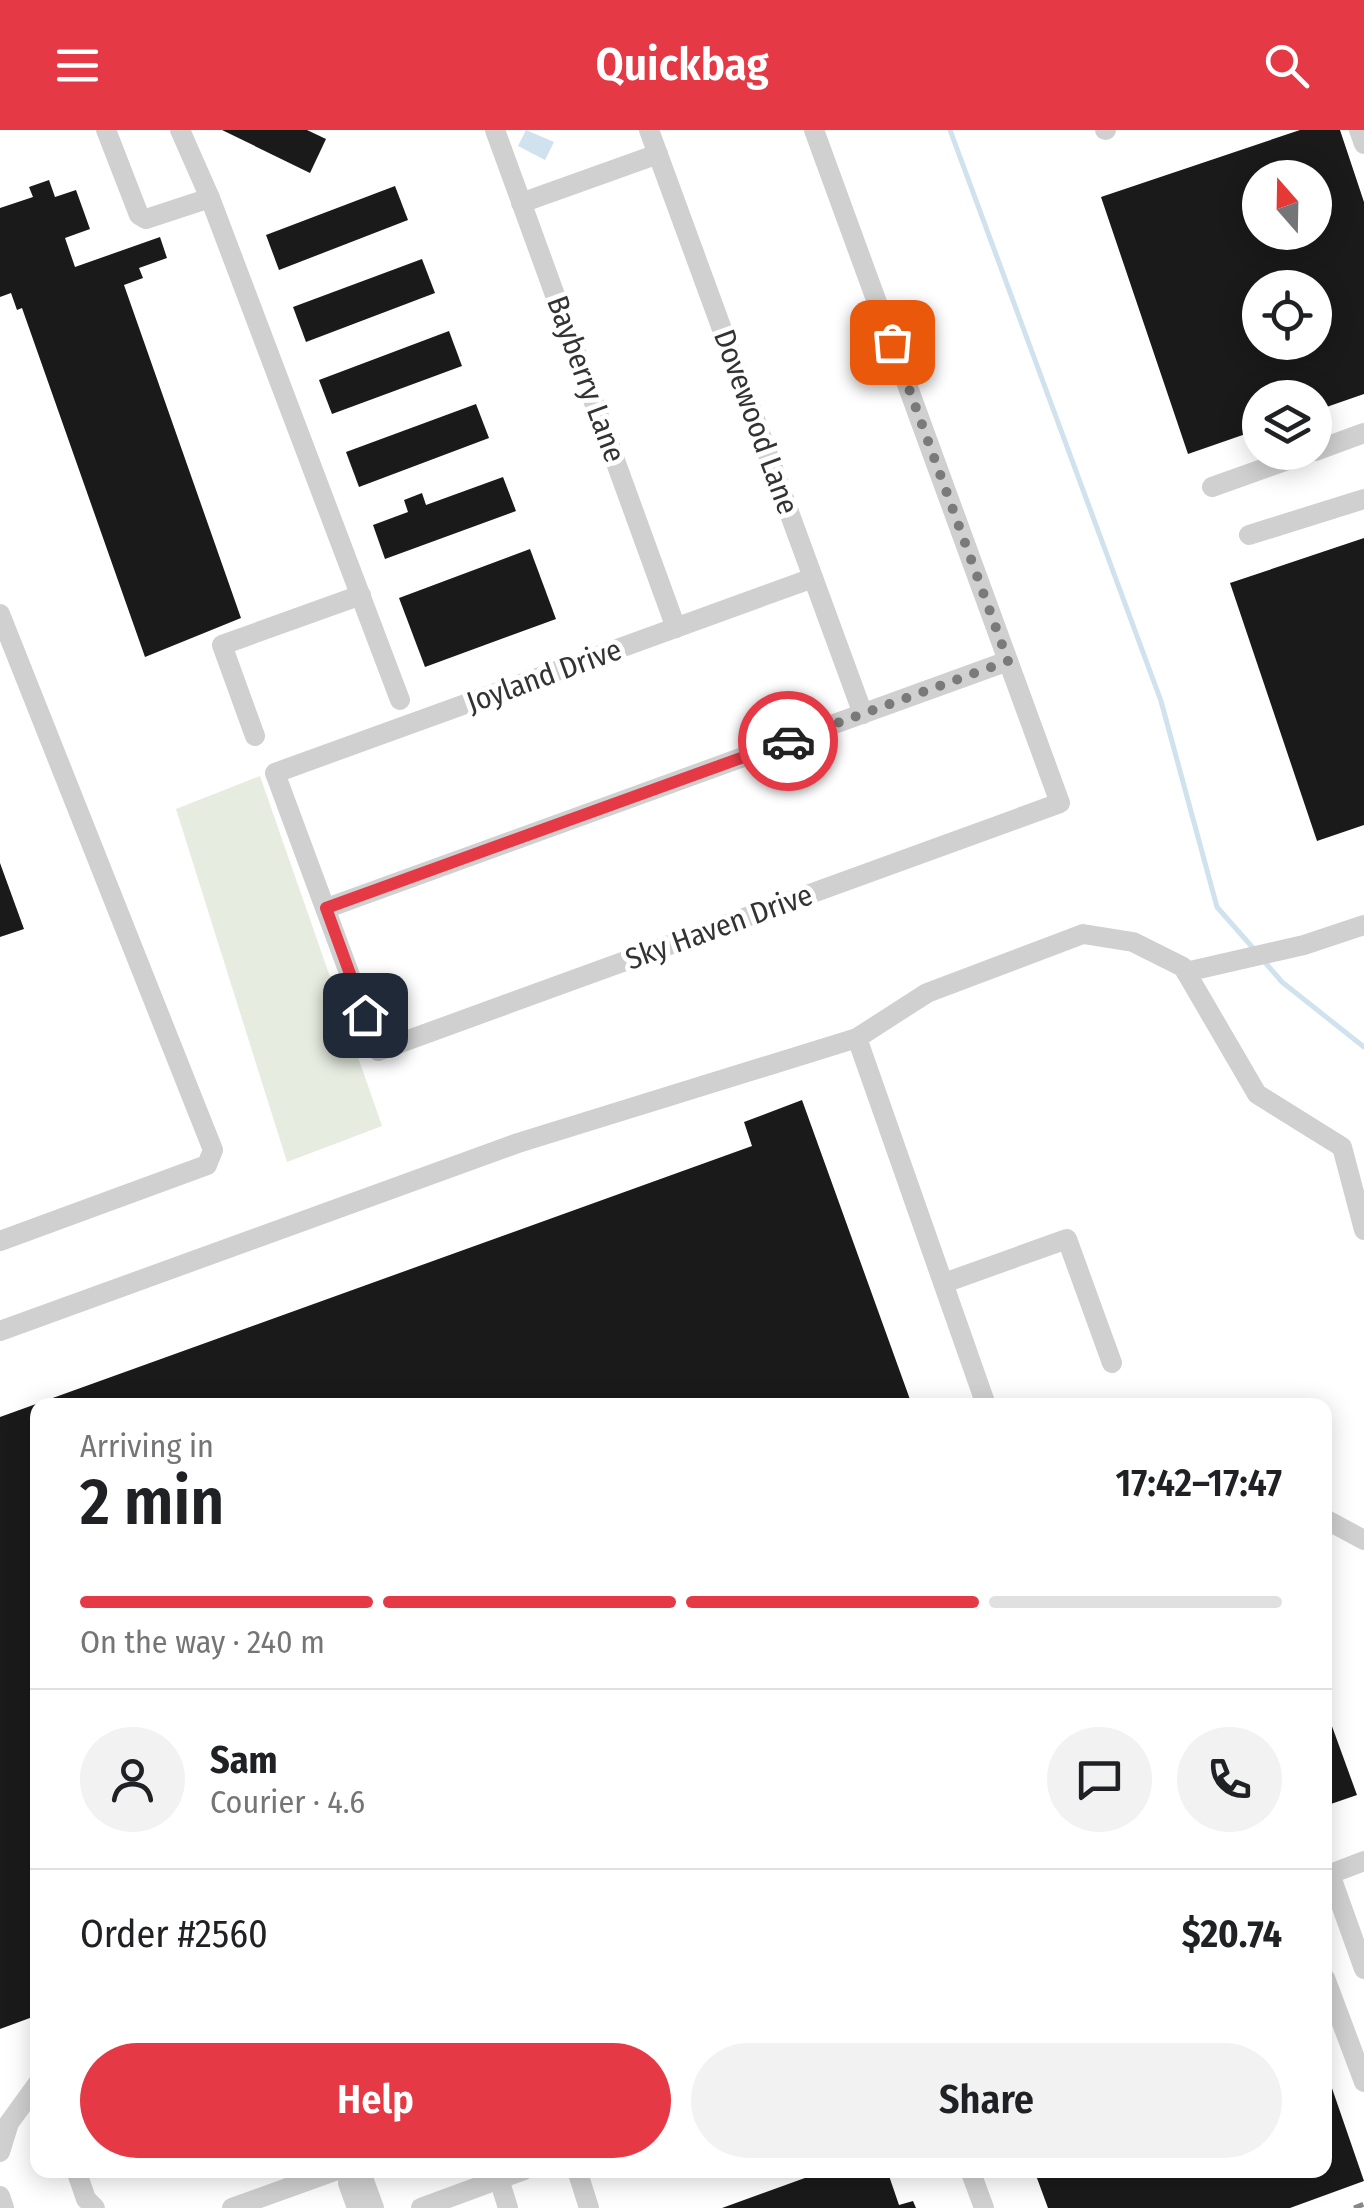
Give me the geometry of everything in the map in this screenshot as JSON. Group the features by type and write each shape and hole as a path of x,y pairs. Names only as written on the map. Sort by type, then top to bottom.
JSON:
{"street":[{"path":"106,130 139,215 146,220 210,198"},
{"path":"180,130 210,198 400,700"},
{"name":"Bayberry Lane","path":"495,130 676,628"},
{"name":"Dovewood Lane","path":"649,130 863,714"},
{"path":"326,908 1008,661 814,130"},
{"path":"1359,130 1364,144"},
{"path":"521,202 658,154"},
{"path":"1332,445 1364,433"},
{"path":"1212,487 1261,470"},
{"path":"1250,535 1364,499"},
{"name":"Joyland Drive","path":"326,908 275,773 813,578"},
{"path":"255,736 222,645 360,595"},
{"path":"0,614 213,1150 208,1165 0,1241"},
{"name":"Sky Haven Drive","path":"326,908 378,1051 1060,803 1008,661"},
{"path":"1186,972 1304,945 1364,926"},
{"path":"0,1331 518,1144 857,1038 926,993 1083,934 1133,942 1186,972 1256,1094 1342,1147 1364,1230"},
{"path":"857,1038 984,1398"},
{"path":"944,1283 1067,1238 1112,1363"},
{"path":"1332,1524 1364,1540"},
{"path":"1332,1873 1364,1861"},
{"path":"1332,1885 1364,1969"},
{"path":"1332,1997 1364,2082"},
{"path":"0,2152 9,2123 30,2094"},
{"path":"79,2178 86,2199 95,2208"},
{"path":"232,2208 315,2178"},
{"path":"350,2178 357,2208"},
{"path":"363,2178 374,2208"},
{"path":"421,2208 504,2178"},
{"path":"580,2178 590,2208"},
{"path":"973,2178 984,2208"},
{"path":"499,2180 508,2208"},
{"path":"0,2196 4,2208"}],"shaded area":[{"path":"260,776 382,1126 287,1162 176,809"}],"water":[{"path":"526,130 554,142 545,160 518,146"}],"building":[{"path":"222,130 307,130 326,139 310,173"},
{"path":"1300,130 1340,130 1364,202 1364,394 1332,405 1332,380 1242,380 1242,435 1188,454 1101,197"},
{"path":"49,180 55,197 76,190 90,229 65,238 75,267 160,237 167,258 139,268 143,278 124,285 241,618 145,657 22,308 17,310 11,293 0,297 0,208 33,197 29,187"},
{"path":"395,186 408,220 279,270 266,235"},
{"path":"422,259 435,293 306,342 293,307"},
{"path":"449,331 462,366 332,414 319,380"},
{"path":"476,404 489,438 359,487 346,452"},
{"path":"503,477 516,511 385,559 373,525 408,512 404,500 422,493 426,505"},
{"path":"1364,538 1364,825 1317,841 1230,583"},
{"path":"530,549 556,619 425,667 399,598"},
{"path":"0,863 24,929 0,937"},
{"path":"802,1100 909,1398 53,1398 752,1146 744,1122"},
{"path":"30,1406 30,2018 0,2029 0,1417"},
{"path":"1332,1726 1357,1795 1332,1804"},
{"path":"1332,2088 1364,2181 1290,2208 1048,2208 1037,2178 1332,2178"},
{"path":"805,2178 890,2178 899,2205 913,2201 916,2208 722,2208"}],"waterway":[{"path":"950,130 1161,701 1217,907 1253,948"},
{"path":"1263,960 1282,982 1364,1047"}],"railway":[{"path":"1354,2208 1364,2204"}],"way so far":[{"path":"788,741 1008,661 892,342"}],"route":[{"path":"365,1015 326,908 788,741"}]}
